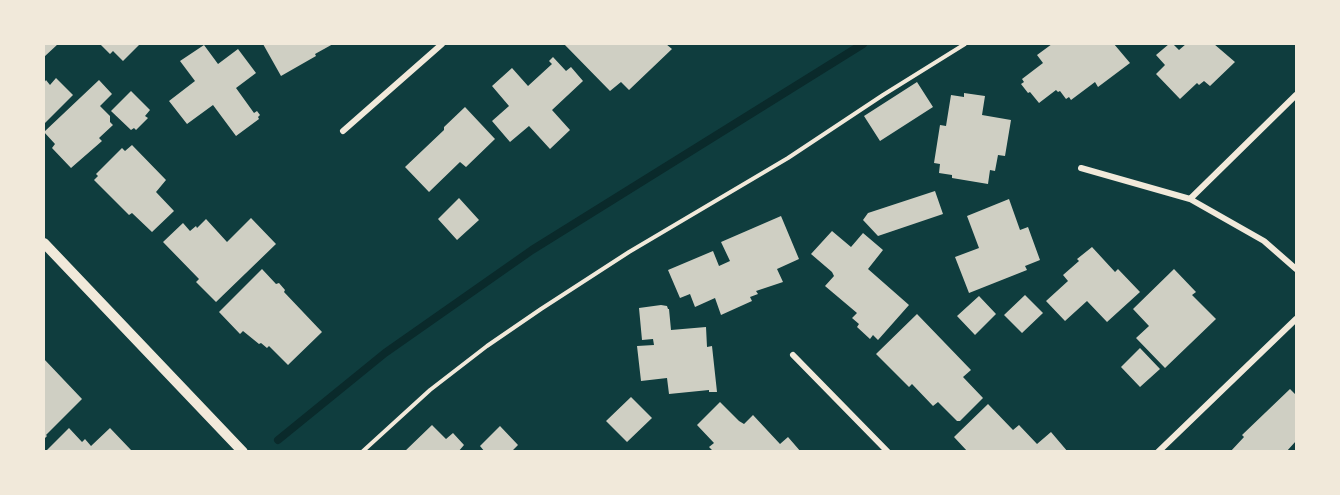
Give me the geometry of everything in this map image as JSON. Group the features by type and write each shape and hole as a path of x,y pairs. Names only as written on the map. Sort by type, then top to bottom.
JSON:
{"street":[{"path":"342,131 442,44"},
{"path":"1190,199 1296,94"},
{"path":"1082,168 1190,199 1264,241 1296,269"},
{"path":"44,243 243,452"},
{"path":"1158,452 1296,319"},
{"path":"793,355 888,452"}],"path":[{"path":"362,452 430,390 487,346 541,309 629,252 788,158 965,44"}],"building":[{"path":"44,44 58,44 44,57"},
{"path":"100,44 139,45 123,61 113,51 110,54"},
{"path":"263,44 333,44 281,76"},
{"path":"564,44 666,44 672,49 629,90 621,82 610,91"},
{"path":"1052,44 1114,44 1130,63 1098,87 1095,82 1071,100 1069,97 1066,99 1060,91 1056,90 1039,103 1021,84 1024,82 1022,79 1043,63 1037,55"},
{"path":"1169,44 1173,44 1179,50 1186,44 1214,44 1235,62 1210,86 1204,81 1199,85 1197,83 1180,99 1156,74 1165,65 1156,55"},
{"path":"204,45 218,64 238,49 256,73 236,88 254,113 257,111 260,115 259,119 236,136 213,105 187,124 169,101 195,81 180,61"},
{"path":"553,57 566,71 571,67 583,81 552,110 570,130 550,149 529,126 510,142 492,121 509,106 492,86 512,68 528,86 552,64 549,61"},
{"path":"56,78 73,95 44,124 44,83 46,80 50,85"},
{"path":"99,80 112,94 100,106 110,116 110,122 113,125 99,138 102,141 71,168 52,148 55,144 44,132"},
{"path":"917,82 933,107 880,141 864,116"},
{"path":"131,91 150,110 145,116 148,118 136,130 134,128 131,130 111,111"},
{"path":"964,93 985,96 982,115 1011,120 1005,156 998,155 995,171 990,170 988,184 952,178 952,175 939,173 940,164 934,163 940,125 946,126 951,95 964,97"},
{"path":"465,107 495,139 466,167 460,162 429,192 405,167"},
{"path":"132,145 166,180 156,192 174,211 152,232 132,213 129,215 94,180 98,176 96,174 122,148 125,151"},
{"path":"935,191 943,214 878,236 863,220 868,213"},
{"path":"459,198 479,220 457,240 438,219"},
{"path":"1009,199 1020,230 1028,227 1040,260 1025,266 1027,270 969,293 955,257 979,248 967,216"},
{"path":"781,216 799,259 777,269 783,282 756,291 758,294 750,297 752,301 721,315 715,298 695,307 690,294 680,298 668,270 713,251 719,266 730,261 721,242"},
{"path":"251,218 276,244 216,302 196,282 199,279 163,242 183,223 190,231 206,219 227,242"},
{"path":"832,231 851,247 863,233 883,250 868,269 909,305 878,340 873,335 870,339 857,327 859,324 852,318 857,313 825,286 834,276 811,254"},
{"path":"1092,247 1115,272 1118,269 1140,292 1107,322 1087,301 1065,321 1046,301 1068,281 1063,275"},
{"path":"262,269 276,284 279,283 285,290 284,292 322,332 288,365 269,346 267,348 259,344 243,331 240,334 219,312"},
{"path":"1174,269 1196,292 1192,295 1216,319 1165,368 1136,338 1149,326 1133,309"},
{"path":"1025,295 1043,313 1022,333 1004,315"},
{"path":"979,296 996,314 975,335 957,316"},
{"path":"661,305 669,309 671,330 706,327 707,347 712,346 717,392 709,392 709,390 669,394 667,378 641,381 637,346 654,345 653,339 642,340 639,308"},
{"path":"917,314 971,370 963,377 983,398 960,421 957,421 938,402 933,406 912,384 909,387 876,354"},
{"path":"1140,348 1160,369 1140,387 1121,367"},
{"path":"44,359 82,399 44,439"},
{"path":"1290,389 1296,395 1296,441 1286,452 1230,452 1244,437 1242,435"},
{"path":"631,397 652,418 627,442 606,421"},
{"path":"720,402 744,424 753,415 780,444 788,437 801,452 714,452 709,447 714,443 697,425"},
{"path":"988,404 1013,430 1019,425 1037,444 1051,432 1068,452 968,452 954,437"},
{"path":"432,425 446,439 453,433 464,445 458,452 404,452"},
{"path":"500,426 518,445 511,452 485,452 480,446"},
{"path":"69,428 82,442 85,439 91,446 110,428 131,450 129,452 45,452"}],"waterway":[{"path":"278,440 385,353 532,250 863,44"}]}
